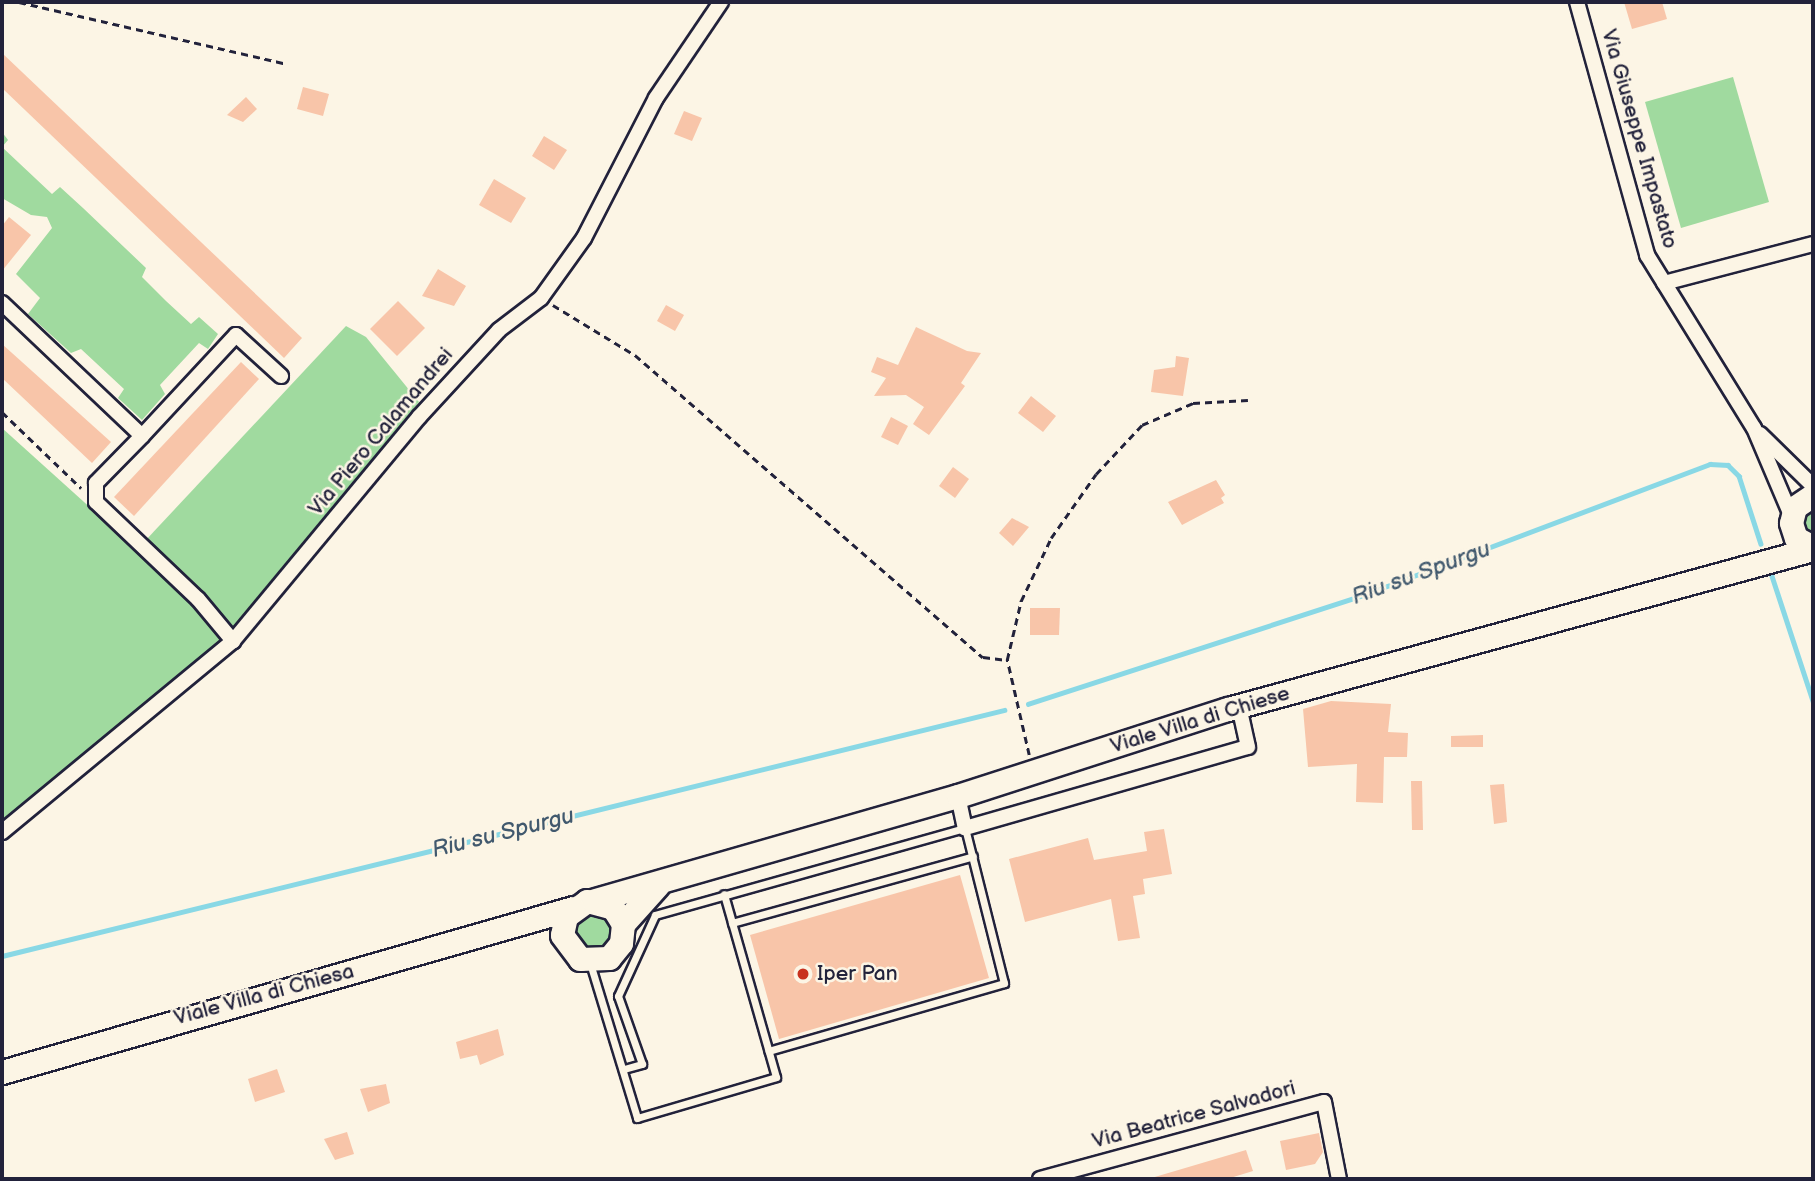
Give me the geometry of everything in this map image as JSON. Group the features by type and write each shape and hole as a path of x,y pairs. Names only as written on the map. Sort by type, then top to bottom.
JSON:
{"main road":[{"path":"1746,568 1773,552 1800,501 1813,495"},
{"path":"1791,519 1796,538 1813,548"},
{"path":"1746,568 1813,548"},
{"name":"Viale Villa di Chiese","path":"658,885 958,796 1240,706 1746,568"},
{"path":"528,922 562,936 571,954 590,962 616,952 623,924 658,885"},
{"name":"Viale Villa di Chiesa","path":"2,1072 528,922 595,900 658,885"},
{"path":"595,900 613,908 623,924"},
{"path":"562,936 573,908"}],"street":[{"name":"Via Piero Calamandrei","path":"2,832 233,641 419,417 499,330 541,298 584,239 656,98 721,2"},
{"name":"Via Giuseppe Impastato","path":"1577,2 1647,255 1754,428 1791,519"},
{"path":"1664,283 1813,244"},
{"path":"2,303 142,436"},
{"path":"233,641 198,599 96,502 96,483 236,335 281,376"},
{"name":"Via Giuseppe Impastato","path":"1754,428 1813,486"},
{"path":"958,796 965,828 1248,747 1240,706"},
{"name":"Via Beatrice Salvadori","path":"1040,1179 1324,1102 1339,1179"}],"lane":[{"path":"624,1069 642,1064 618,996 655,915 965,828 1004,983 769,1051"},
{"path":"732,923 973,856"},
{"path":"590,962 637,1118 776,1077 724,894"},
{"path":"611,1031 629,1027"}],"path":[{"path":"19,2 284,63"},
{"path":"541,298 635,355 983,657 1007,660"},
{"path":"1033,772 1007,660 1021,601 1051,538 1142,425 1193,403 1248,400"},
{"path":"2,411 96,502"}],"green space":[{"path":"1733,77 1769,202 1681,228 1645,102"},
{"path":"2,132 8,140 2,147"},
{"path":"2,147 52,194 60,187 83,208 146,268 142,277 191,324 199,317 218,334 208,349 199,343 160,385 165,394 142,420 118,398 124,389 81,349 71,353 28,314 40,298 16,274 52,228 47,217 31,215 2,198"},
{"path":"346,326 366,337 419,402 233,629 145,541"},
{"path":"2,428 186,594 220,636 221,643 7,819 2,817"},
{"path":"1813,503 1813,540 1807,538 1799,514"},
{"path":"593,913 606,918 611,931 606,944 593,949 580,944 575,931 580,918"}],"building":[{"path":"1624,2 1662,2 1667,19 1632,29"},
{"path":"2,53 302,338 284,358 2,88"},
{"path":"303,87 329,94 323,116 297,109"},
{"path":"246,97 257,109 243,122 227,115"},
{"path":"684,111 702,118 692,141 674,134"},
{"path":"544,136 567,150 554,170 532,156"},
{"path":"494,179 526,198 511,223 479,205"},
{"path":"9,217 31,235 2,271 2,226"},
{"path":"438,269 466,286 454,306 422,296"},
{"path":"398,301 425,328 397,356 370,329"},
{"path":"666,305 684,315 675,331 657,321"},
{"path":"916,327 967,351 981,353 961,383 965,386 929,435 913,424 924,407 906,395 874,396 886,378 871,372 877,357 898,365"},
{"path":"2,344 111,442 92,463 2,378"},
{"path":"1176,356 1189,358 1183,396 1151,392 1154,370 1175,367"},
{"path":"241,362 259,379 134,516 114,497"},
{"path":"1031,396 1056,416 1043,432 1018,413"},
{"path":"891,417 908,426 898,445 881,437"},
{"path":"953,467 969,479 955,498 939,486"},
{"path":"1216,480 1225,495 1221,498 1224,503 1182,525 1168,502"},
{"path":"1012,518 1029,527 1013,546 999,533"},
{"path":"1030,608 1060,608 1059,635 1030,635"},
{"path":"1331,701 1391,704 1388,732 1408,733 1407,757 1384,757 1383,803 1356,802 1357,764 1308,767 1303,709"},
{"path":"1483,735 1483,747 1451,747 1451,736"},
{"path":"1411,781 1422,781 1423,830 1412,830"},
{"path":"1504,784 1507,822 1494,824 1490,785"},
{"path":"1164,829 1172,874 1143,879 1145,894 1133,896 1140,938 1118,941 1111,899 1025,922 1009,859 1088,838 1094,860 1147,851 1144,832"},
{"path":"960,875 989,978 779,1039 750,935"},
{"path":"498,1029 504,1055 480,1065 477,1055 460,1059 456,1042"},
{"path":"277,1069 285,1092 255,1102 248,1079"},
{"path":"386,1084 390,1103 368,1112 360,1089"},
{"path":"347,1132 354,1154 335,1160 324,1139"},
{"path":"1319,1133 1323,1152 1315,1164 1286,1170 1280,1141"},
{"path":"1246,1150 1253,1171 1227,1179 1148,1179"}],"waterway":[{"name":"Riu su Spurgu","path":"1028,704 1366,594 1710,464 1728,465 1739,476 1761,544"},
{"name":"Riu su Spurgu","path":"1770,570 1813,701"},
{"name":"Riu su Spurgu","path":"2,956 1004,710"}],"place":[{"name":"Iper Pan","path":"803,974"}]}
